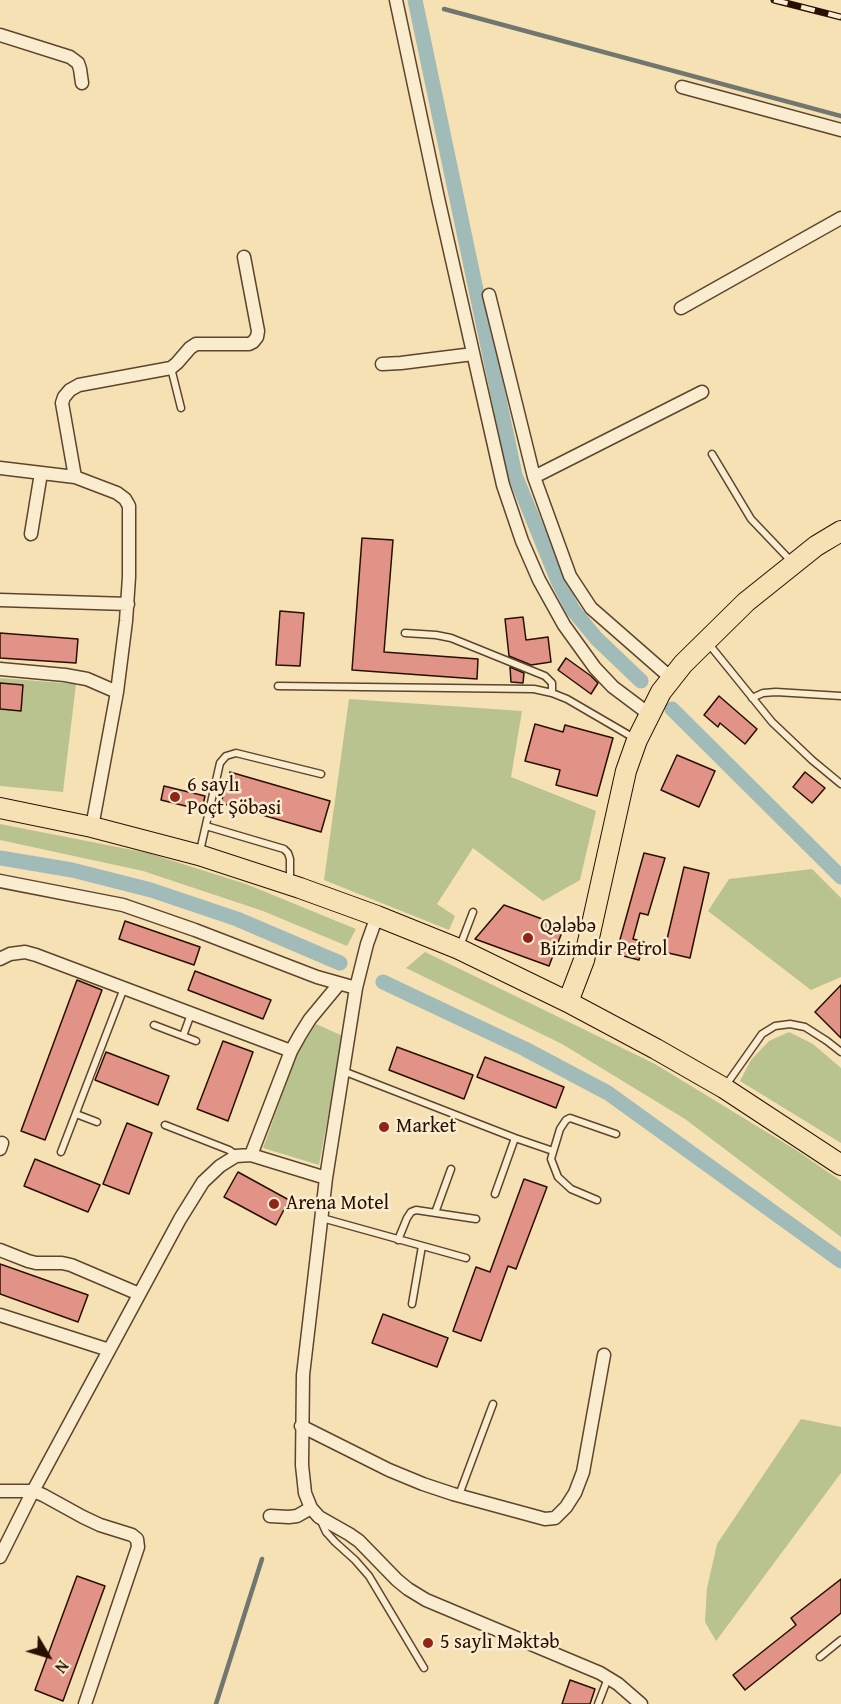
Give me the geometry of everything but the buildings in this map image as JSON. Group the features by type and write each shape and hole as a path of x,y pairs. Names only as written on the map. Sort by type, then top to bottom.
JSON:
{"main road":[{"path":"568,1002 584,960 626,771 649,714 671,678 705,641 746,602 816,546 841,531"},
{"path":"0,808 92,827 199,855 377,916 459,950 568,1002 656,1049 724,1088 841,1165"}],"street":[{"path":"396,0 502,485 539,580 564,625 595,668 613,687 649,714"},
{"path":"0,35 70,57 78,63 82,83"},
{"path":"681,87 841,130"},
{"path":"681,308 841,218"},
{"path":"75,477 62,403 63,397 70,390 79,385 171,368 196,344 249,344 254,342 258,331 244,257"},
{"path":"489,295 534,477 570,576 591,608 671,678"},
{"path":"382,364 473,354"},
{"path":"534,477 702,392"},
{"path":"0,468 75,477 117,494 125,499 129,506 128,604 117,692 92,827"},
{"path":"32,534 41,473"},
{"path":"0,600 128,604"},
{"path":"0,669 87,679 117,692"},
{"path":"0,880 123,905 153,914 289,967 356,988"},
{"path":"377,916 356,988 326,1178 303,1375 301,1426 304,1493 315,1513 359,1541 397,1580 426,1600 608,1678 641,1704"},
{"path":"0,959 10,954 25,952 36,955 291,1051"},
{"path":"251,1155 291,1051 310,1019 339,984"},
{"path":"0,1557 139,1294 203,1182 236,1155 251,1155 326,1178"},
{"path":"0,1250 36,1263 71,1265 139,1294"},
{"path":"0,1315 110,1350"},
{"path":"301,1426 389,1470 423,1484 545,1519 555,1518 575,1493 583,1472 604,1355"},
{"path":"0,1491 33,1491 43,1494 92,1521 132,1535 137,1539 138,1547 85,1704"},
{"path":"270,1516 290,1517 315,1513"}],"lane":[{"path":"171,368 181,408"},
{"path":"712,454 751,519 794,564"},
{"path":"405,633 451,638 545,676 552,682 552,693"},
{"path":"705,641 778,728 841,784"},
{"path":"278,687 534,689 567,699 637,740"},
{"path":"752,698 763,693 841,696"},
{"path":"199,855 220,763 226,756 236,753 321,774"},
{"path":"206,826 284,849 290,859 290,885"},
{"path":"459,950 473,912"},
{"path":"62,1152 124,988"},
{"path":"183,1036 192,1014"},
{"path":"724,1088 762,1034 775,1026 790,1024 806,1028 841,1052"},
{"path":"154,1025 196,1041"},
{"path":"344,1071 553,1151"},
{"path":"76,1114 97,1122"},
{"path":"597,1200 572,1190 558,1177 551,1159 553,1151 560,1129 570,1118 616,1134"},
{"path":"165,1125 229,1150 236,1155"},
{"path":"495,1194 515,1138"},
{"path":"435,1213 451,1169"},
{"path":"398,1240 407,1218 411,1212 416,1210 476,1219"},
{"path":"322,1218 466,1258"},
{"path":"412,1304 422,1246"},
{"path":"459,1496 493,1404"},
{"path":"315,1513 326,1532 369,1576 424,1668"},
{"path":"820,1657 841,1640"},
{"path":"598,1704 608,1678"}],"green space":[{"path":"0,678 76,684 63,792 0,786"},
{"path":"349,699 522,711 511,777 596,811 580,880 543,901 473,848 437,904 455,916 449,930 324,880"},
{"path":"0,824 148,853 246,884 356,929 347,946 263,911 143,871 0,840"},
{"path":"812,869 841,898 841,977 811,990 708,911 729,879"},
{"path":"425,952 655,1064 796,1150 841,1181 841,1237 685,1119 562,1044 406,968"},
{"path":"316,1024 343,1036 319,1165 263,1148 297,1054"},
{"path":"789,1032 813,1044 841,1068 841,1143 740,1081 751,1060 769,1041"},
{"path":"801,1419 841,1427 841,1473 716,1641 705,1622 707,1588 717,1544"}],"waterway":[{"path":"415,0 515,475 558,581 573,610 596,638 641,681"},
{"path":"444,9 841,116"},
{"path":"672,709 841,877"},
{"path":"0,858 72,870 151,890 237,919 340,963"},
{"path":"383,982 525,1049 608,1093 841,1261"},
{"path":"216,1704 262,1559"}],"railway":[{"path":"774,0 841,17"}],"place":[{"name":"6 saylı Poçt Şöbəsi","path":"175,797"},
{"name":"Qələbə Bizimdir Petrol","path":"528,938"},
{"name":"Market","path":"384,1127"},
{"name":"Arena Motel","path":"274,1204"},
{"name":"5 saylı Məktəb","path":"428,1643"}]}
